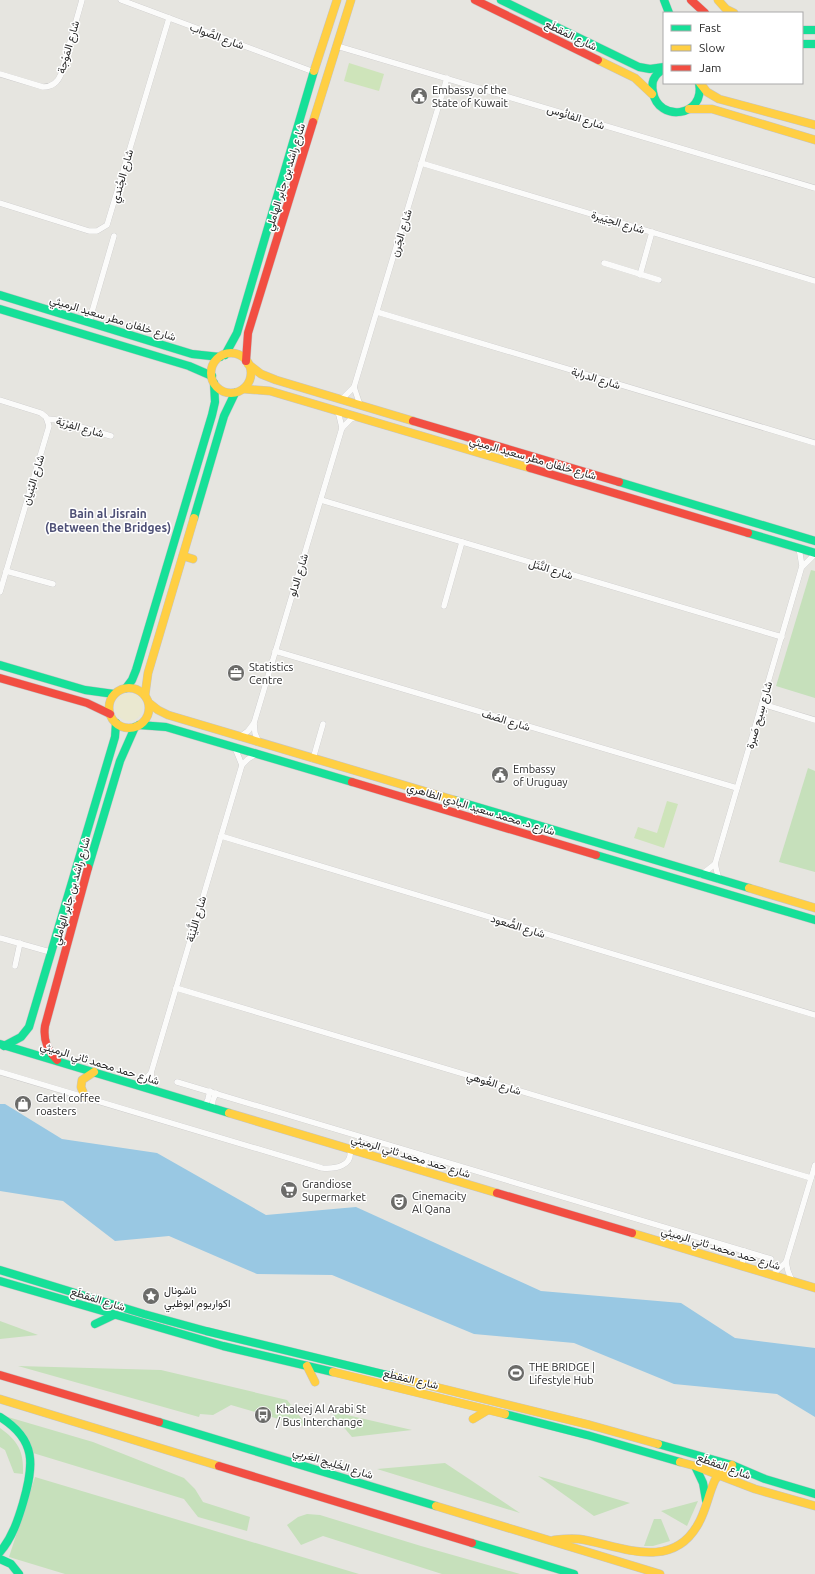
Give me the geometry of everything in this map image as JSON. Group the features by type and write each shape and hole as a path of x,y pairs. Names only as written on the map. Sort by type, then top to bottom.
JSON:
{"main road":[{"name":"شارع راشد بن جابر الهاملي","path":"223,356 237,333 314,72 337,0"},
{"path":"337,46 337,27 345,0"},
{"name":"شارع راشد بن جابر الهاملي","path":"247,362 248,333 351,0"},
{"name":"شارع المَقطَع","path":"475,0 635,78 652,94 658,105 670,112 676,113 689,109"},
{"name":"شارع المَقطَع","path":"501,0 639,67 650,69 663,68"},
{"path":"664,0 669,12"},
{"path":"691,0 704,12"},
{"path":"718,0 726,9 732,12"},
{"path":"803,30 815,30"},
{"path":"803,44 815,44"},
{"path":"652,94 653,81 656,75 663,69"},
{"path":"689,109 700,94 700,84"},
{"path":"701,84 707,92 719,99 815,125"},
{"path":"689,109 712,109 815,140"},
{"name":"شارع خلفان مطر سعيد الرميثي","path":"0,295 192,354 223,356"},
{"path":"0,310 189,366 213,379 223,391 235,393 244,389 250,380 250,369 247,362 236,354 223,356 213,365 213,379 215,402 212,415 136,670 132,680 126,688"},
{"name":"شارع خلفان مطر سعيد الرميثي","path":"247,362 268,377 815,541"},
{"name":"شارع خلفان مطر سعيد الرميثي","path":"244,389 270,391 815,554"},
{"path":"147,699 136,689 126,688 119,690 114,694 109,704 110,714 116,723 122,727 137,726 147,717 149,710 147,699 148,673 224,416 235,393"},
{"path":"412,433 415,422"},
{"path":"183,556 193,559"},
{"path":"0,665 85,690 114,694"},
{"path":"0,678 87,704 110,714"},
{"name":"شارع د. محمد سعيد البادي الظاهري","path":"147,699 158,710 168,715 719,881 815,908"},
{"name":"شارع راشد بن جابر الهاملي","path":"2,1045 21,1036 29,1027 115,737 116,723"},
{"name":"شارع د. محمد سعيد البادي الظاهري","path":"137,726 153,725 166,727 815,920"},
{"name":"شارع راشد بن جابر الهاملي","path":"57,1061 44,1043 45,1026 112,788 127,740 137,726"},
{"path":"327,775 331,764"},
{"name":"شارع حمد محمد ثاني الرميثي","path":"2,1045 815,1288"},
{"path":"85,1097 81,1087 82,1080 94,1072"},
{"name":"شارع المَقطَع","path":"0,1270 152,1316 304,1356 590,1425 732,1465 775,1483 815,1494"},
{"name":"شارع المَقطَع","path":"0,1281 222,1346 587,1435 694,1466 748,1487 815,1506"},
{"path":"95,1324 114,1315"},
{"path":"304,1356 304,1366 315,1382"},
{"name":"شارع الخَلِيج العَربِي","path":"0,1375 481,1518 660,1574"},
{"path":"0,1399 574,1574"},
{"path":"472,1419 488,1410"},
{"path":"0,1417 14,1426 22,1434 30,1451 31,1465 30,1478 14,1532 0,1552"},
{"path":"548,1540 580,1539 635,1552 661,1552 673,1547 694,1532 700,1520 712,1486 719,1475 732,1465"},
{"path":"694,1466 703,1483 706,1502"},
{"path":"0,1559 10,1563 15,1567 19,1574"}],"street":[{"name":"شارع المَوْجة","path":"0,74 43,87 56,83 61,74 82,0"},
{"name":"شارع الصَّواب","path":"121,0 314,72"},
{"name":"شارع الجُندي","path":"0,203 89,231 97,231 106,225 169,18"},
{"name":"شارع الفانُوس","path":"337,46 815,188"},
{"name":"شارع الجَرن","path":"341,400 354,387 447,78"},
{"name":"شارع الحِيَيرة","path":"421,164 815,281"},
{"path":"640,275 652,232"},
{"path":"89,322 114,236"},
{"path":"604,263 659,280"},
{"name":"شارع الدرابة","path":"377,312 815,443"},
{"path":"354,387 360,405"},
{"path":"0,400 41,413 48,420"},
{"path":"337,411 342,428"},
{"path":"342,428 351,419 356,417"},
{"name":"شارع الفِرْيَة","path":"48,420 57,420 111,436"},
{"name":"شارع البُنيان","path":"0,592 4,572 49,429 48,420"},
{"name":"شارع الدلو","path":"240,737 248,731 254,723 342,428"},
{"name":"شارع النَّتَل","path":"321,500 782,637"},
{"path":"444,606 462,542"},
{"name":"شارع سِيح صَبرة","path":"719,881 715,864 802,566 799,548"},
{"path":"802,566 815,554"},
{"path":"4,572 53,584"},
{"name":"شارع الصَف","path":"275,651 737,788"},
{"path":"762,704 815,720"},
{"name":"شارع الدلو","path":"254,723 255,733 259,743"},
{"path":"313,759 323,724"},
{"path":"235,748 242,765 248,758 256,754"},
{"name":"شارع اللَّيْنَة","path":"154,1091 151,1073 242,765"},
{"name":"شارع الصُّعود","path":"221,836 815,1015"},
{"path":"700,875 715,864"},
{"path":"0,938 50,952"},
{"path":"15,966 20,943"},
{"name":"شارع الغُوهي","path":"176,988 811,1178"},
{"path":"0,1072 322,1168 332,1168 344,1165 350,1158 350,1149"},
{"name":"شارع اللَّيْنَة","path":"138,1086 151,1073"},
{"path":"177,1082 771,1259"},
{"path":"209,1107 208,1099 210,1092"},
{"path":"209,1107 216,1093"},
{"path":"419,1170 421,1155"},
{"path":"419,1170 424,1164 427,1156"},
{"path":"792,1281 786,1262 815,1165"},
{"path":"742,1266 744,1251"},
{"path":"772,1275 786,1262"}],"green space":[{"path":"349,63 384,74 379,91 344,81"},
{"path":"811,570 815,571 815,698 776,686"},
{"path":"808,768 815,771 815,872 779,862"},
{"path":"667,801 678,804 664,848 634,838 638,827 657,833"},
{"path":"0,1321 38,1335 0,1339"},
{"path":"18,1366 161,1370 287,1400 309,1428 231,1405 213,1415 200,1414 199,1417"},
{"path":"330,1411 412,1430 352,1437"},
{"path":"1,1415 93,1442 184,1478 195,1489 203,1502 250,1517 247,1531 198,1517 184,1499 33,1453"},
{"path":"0,1428 11,1437 19,1447 22,1459 23,1474 14,1473 5,1450 0,1447"},
{"path":"445,1463 520,1513 377,1469"},
{"path":"538,1476 630,1503 594,1516"},
{"path":"35,1477 359,1574 65,1574 9,1557"},
{"path":"698,1501 687,1526 661,1511"},
{"path":"307,1514 320,1515 520,1574 442,1574 323,1536 301,1545 287,1525 298,1517"},
{"path":"654,1519 661,1519 670,1541 653,1546 644,1546"}],"sand":[{"path":"129,693 139,697 143,707 139,717 129,721 119,717 115,707 119,697"}],"water":[{"path":"0,1104 5,1104 62,1139 157,1153 266,1215 356,1207 541,1291 681,1303 735,1338 815,1348 815,1417 777,1394 674,1384 574,1343 474,1334 332,1275 257,1274 169,1236 115,1241 63,1201 0,1191"}],"traffic: fast":[{"path":"501,0 639,67 650,69 663,67"},
{"path":"664,0 669,12"},
{"path":"803,30 815,30"},
{"path":"803,44 815,44"},
{"path":"663,69 653,80 653,92 657,102 663,108 672,112 680,112 689,109 695,103 699,94 699,84"},
{"path":"225,355 237,333 314,71"},
{"path":"0,295 192,354 220,357"},
{"path":"0,309 189,366 212,376"},
{"path":"126,688 132,680 136,670 212,415 215,402 214,383"},
{"path":"194,518 224,416 235,393"},
{"path":"619,482 815,541"},
{"path":"748,533 815,553"},
{"path":"0,665 85,690 114,694"},
{"path":"4,1046 21,1037 29,1027 115,737 116,723"},
{"path":"139,725 166,727 352,782"},
{"path":"88,868 120,761 135,727"},
{"path":"454,800 749,888"},
{"path":"596,855 815,920"},
{"path":"0,1044 229,1113"},
{"path":"0,1270 144,1314 206,1331 395,1377"},
{"path":"0,1281 223,1346 333,1372"},
{"path":"95,1324 114,1315"},
{"path":"505,1414 587,1435 680,1462"},
{"path":"0,1417 21,1435 30,1454 27,1489 19,1516 11,1535 0,1552"},
{"path":"159,1422 436,1506"},
{"path":"658,1444 732,1465 765,1479 815,1494"},
{"path":"695,1466 703,1483 706,1500"},
{"path":"472,1543 574,1574"},
{"path":"0,1559 11,1564 19,1574"}],"traffic: slow":[{"path":"314,71 337,0"},
{"path":"313,122 351,0"},
{"path":"718,0 726,9 732,12"},
{"path":"598,60 635,78 652,94"},
{"path":"701,84 707,92 719,99 815,125"},
{"path":"689,109 712,109 815,140"},
{"path":"231,353 245,359 251,373 245,387 231,393 217,387 211,373 217,359 231,353"},
{"path":"248,364 261,374 276,380 413,421"},
{"path":"244,389 270,391 530,468"},
{"path":"145,695 148,673 194,518"},
{"path":"183,556 193,559"},
{"path":"133,688 140,691 146,697 149,708 148,716 140,725 133,728 125,728 118,725 110,716 109,704 112,697 121,689 133,688"},
{"path":"149,703 168,715 454,800"},
{"path":"749,888 815,908"},
{"path":"85,1097 81,1087 82,1080 94,1072"},
{"path":"229,1113 497,1193"},
{"path":"632,1233 815,1288"},
{"path":"307,1366 315,1382"},
{"path":"333,1372 505,1414"},
{"path":"395,1377 590,1425 658,1444"},
{"path":"0,1399 219,1466"},
{"path":"473,1419 488,1410"},
{"path":"680,1462 695,1466 755,1489 815,1506"},
{"path":"554,1540 579,1539 626,1550 642,1552 658,1552 673,1548 686,1540 697,1526 703,1515 715,1480 732,1465"},
{"path":"436,1506 660,1574"}],"traffic: jam":[{"path":"475,0 598,60"},
{"path":"691,0 704,12"},
{"path":"246,361 248,333 313,122"},
{"path":"413,421 619,482"},
{"path":"530,468 748,533"},
{"path":"0,678 87,703 110,714"},
{"path":"352,782 596,855"},
{"path":"57,1060 46,1044 45,1026 88,868"},
{"path":"497,1193 632,1233"},
{"path":"0,1375 159,1422"},
{"path":"219,1466 472,1543"}],"place":[{"name":"Embassy of the State of Kuwait","path":"419,96"},
{"name":"Statistics Centre","path":"236,673"},
{"name":"Embassy of Uruguay","path":"500,775"},
{"name":"Cartel coffee roasters","path":"23,1104"},
{"name":"Grandiose Supermarket","path":"289,1190"},
{"name":"Cinemacity Al Qana","path":"399,1202"},
{"name":"ناشونال اكواريوم ابوظبي","path":"151,1296"},
{"name":"THE BRIDGE | Lifestyle Hub","path":"516,1373"},
{"name":"Khaleej Al Arabi St / Bus Interchange","path":"263,1415"}],"district":[{"name":"Bain al Jisrain (Between the Bridges)","path":"108,520"}]}
